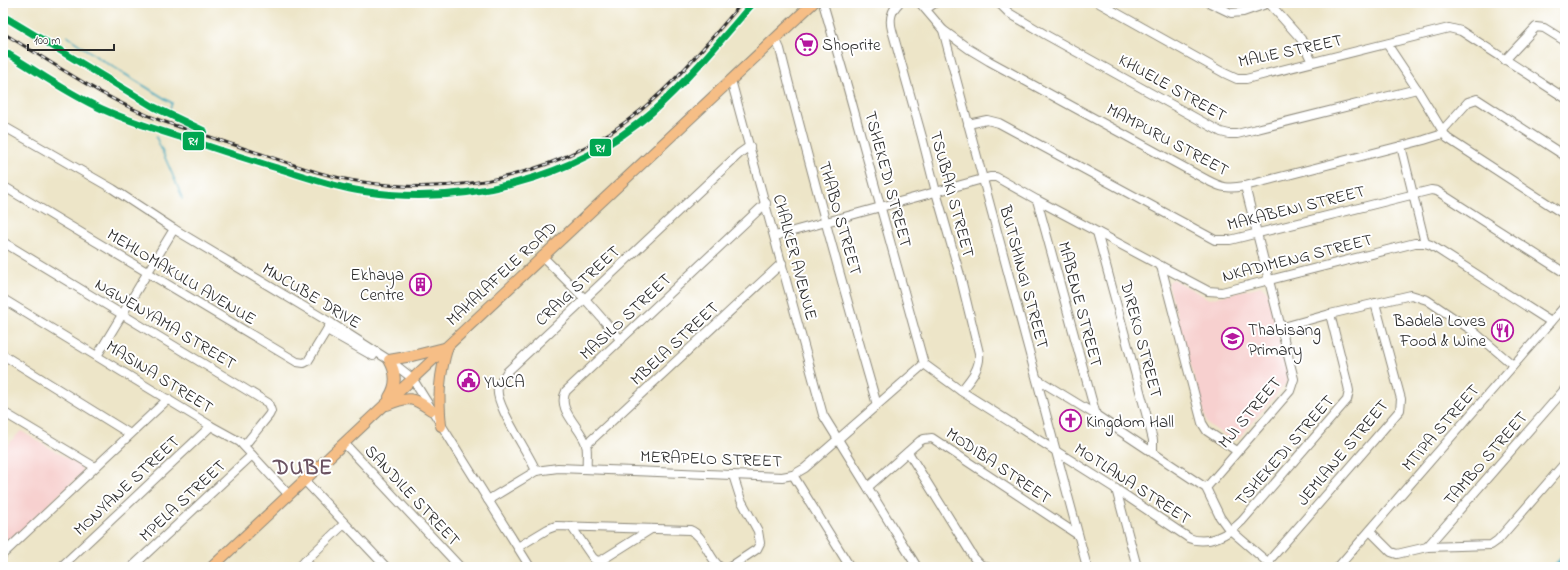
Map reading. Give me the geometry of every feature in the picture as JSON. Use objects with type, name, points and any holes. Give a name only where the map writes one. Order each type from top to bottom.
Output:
[{"type":"main road","name":"MAHALAFELE ROAD","points":[[212,567],[813,3]]},
{"type":"main road","points":[[382,407],[392,393],[395,384],[391,364],[448,346]]},
{"type":"main road","points":[[441,426],[439,386],[442,366],[448,346]]},
{"type":"main road","points":[[382,407],[398,400],[408,399],[418,400],[431,410]]},
{"type":"street","name":"TSHEKEDI STREET","points":[[823,3],[924,364]]},
{"type":"street","name":"TSUBAKI STREET","points":[[899,3],[892,12],[890,24],[960,275],[979,353],[977,368],[961,391]]},
{"type":"street","name":"BUTSHINGI STREET","points":[[920,3],[943,30],[1058,452],[1087,567]]},
{"type":"street","points":[[926,9],[935,3]]},
{"type":"street","name":"KHUELE STREET","points":[[999,3],[1009,13],[1046,35],[1221,132],[1229,134],[1237,134],[1417,89]]},
{"type":"street","name":"MALIE STREET","points":[[1099,3],[1112,6],[1231,77],[1246,79],[1453,28],[1565,98]]},
{"type":"street","points":[[1210,3],[1231,13],[1243,12],[1269,3],[1301,39],[1312,62]]},
{"type":"street","points":[[1505,60],[1536,27],[1544,28],[1565,41]]},
{"type":"street","name":"MAMPURU STREET","points":[[943,30],[969,49],[989,61],[1222,188],[1245,186],[1401,146],[1443,132]]},
{"type":"street","name":"THABO STREET","points":[[775,38],[780,49],[825,222],[844,284],[877,406]]},
{"type":"street","points":[[1387,44],[1443,132],[1451,142],[1565,215]]},
{"type":"street","name":"CHALKER AVENUE","points":[[731,80],[823,415],[917,567]]},
{"type":"street","points":[[1443,132],[1468,102],[1476,100],[1565,156]]},
{"type":"street","name":"MAKABENI STREET","points":[[968,124],[987,120],[999,123],[1209,238],[1222,241],[1413,194],[1435,190],[1565,273]]},
{"type":"street","name":"MNCUBE DRIVE","points":[[3,126],[113,189],[174,229],[412,378],[530,567]]},
{"type":"street","name":"CRAIG STREET","points":[[536,471],[503,409],[499,398],[498,388],[507,372],[740,153],[750,146]]},
{"type":"street","points":[[1401,146],[1425,242],[1551,322]]},
{"type":"street","name":"NKADIMENG STREET","points":[[775,236],[983,179],[996,177],[1204,290],[1213,292],[1268,280],[1415,243],[1425,242]]},
{"type":"street","name":"MEHLOMAKULU AVENUE","points":[[3,186],[297,362],[304,363],[308,361],[329,326]]},
{"type":"street","name":"MJI STREET","points":[[1206,488],[1290,391],[1294,384],[1293,374],[1280,328],[1245,186]]},
{"type":"street","name":"MABENE STREET","points":[[1037,200],[1096,415]]},
{"type":"street","name":"MASILO STREET","points":[[587,469],[586,444],[563,405],[563,396],[566,391],[766,203]]},
{"type":"street","points":[[97,356],[174,229]]},
{"type":"street","name":"DIREKO STREET","points":[[1097,232],[1150,428],[1153,440],[1153,453]]},
{"type":"street","name":"NGWENYAMA STREET","points":[[3,242],[268,403],[271,411],[270,415],[244,446]]},
{"type":"street","points":[[542,256],[621,340]]},
{"type":"street","name":"MBELA STREET","points":[[586,444],[782,263]]},
{"type":"street","points":[[1161,266],[1202,423],[1207,431],[1237,451]]},
{"type":"street","points":[[1280,328],[1330,314],[1411,295],[1427,300],[1479,336],[1513,365]]},
{"type":"street","name":"MASINA STREET","points":[[3,299],[211,426],[235,438],[289,495]]},
{"type":"street","name":"JEMLANE STREET","points":[[1270,565],[1400,410],[1401,399],[1375,303]]},
{"type":"street","name":"MTIPA STREET","points":[[1338,567],[1565,306]]},
{"type":"street","name":"TSHEKEDI STREET","points":[[1231,531],[1242,522],[1347,400],[1349,391],[1330,314]]},
{"type":"street","points":[[3,355],[130,434]]},
{"type":"street","name":"MOTLANA STREET","points":[[924,364],[961,391],[1194,540],[1203,540],[1231,531]]},
{"type":"street","name":"MERAPELO STREET","points":[[488,500],[536,471],[558,468],[782,477],[793,475],[805,468],[924,364]]},
{"type":"street","points":[[1037,379],[1096,415],[1206,488],[1223,522],[1231,531],[1270,565]]},
{"type":"street","name":"TAMBO STREET","points":[[1428,547],[1565,389]]},
{"type":"street","points":[[3,554],[168,399]]},
{"type":"street","points":[[3,412],[95,467]]},
{"type":"street","name":"MONYANE STREET","points":[[61,567],[211,426]]},
{"type":"street","name":"MODIBA STREET","points":[[868,487],[924,439],[932,438],[1078,535]]},
{"type":"street","name":"SANDILE STREET","points":[[344,443],[460,567]]},
{"type":"street","points":[[908,452],[974,558],[987,567]]},
{"type":"street","name":"MPELA STREET","points":[[132,567],[252,455]]},
{"type":"street","points":[[1370,531],[1394,554],[1428,547],[1486,546],[1494,543],[1565,463]]},
{"type":"street","points":[[730,567],[757,549],[760,543],[758,531],[741,500],[733,475]]},
{"type":"street","points":[[793,475],[850,567]]},
{"type":"street","points":[[304,480],[386,567]]},
{"type":"street","points":[[1116,489],[1138,566]]},
{"type":"street","points":[[299,567],[308,564],[344,524]]},
{"type":"street","points":[[518,547],[548,529],[556,526],[690,530],[697,534],[714,562],[720,567]]},
{"type":"street","points":[[571,526],[593,558],[597,561],[602,560],[651,529]]},
{"type":"shaded area","name":"Thabisang Primary","points":[[1173,279],[1209,299],[1261,286],[1267,291],[1289,380],[1238,439],[1233,440],[1207,424],[1168,283]]},
{"type":"shaded area","points":[[21,431],[82,467],[82,473],[3,547],[3,449]]},
{"type":"waterway","points":[[67,36],[97,57],[172,103],[170,109]]},
{"type":"waterway","points":[[156,137],[182,199]]},
{"type":"waterway","points":[[1558,567],[1565,560]]},
{"type":"waterway","points":[[1464,567],[1473,567]]},
{"type":"railway","points":[[3,33],[100,92],[120,103],[162,121],[334,177],[400,186],[437,186],[473,183],[510,176],[545,165],[579,150],[611,132],[655,98],[694,59],[742,3]]},
{"type":"railway","points":[[3,51],[89,103],[157,130],[337,186],[361,191],[400,195],[439,195],[477,191],[516,183],[553,171],[588,155],[621,136],[652,112],[679,86],[753,3]]},
{"type":"railway","points":[[3,16],[154,107],[196,128]]},
{"type":"transit line","name":"R1","points":[[3,51],[89,103],[157,130],[337,186],[361,191],[400,195],[439,195],[477,191],[516,183],[553,171],[588,155],[621,136],[652,112],[679,86],[753,3]]},
{"type":"transit line","name":"R1","points":[[3,16],[154,107],[204,131]]},
{"type":"place","name":"Shoprite","points":[[807,44]]},
{"type":"place","name":"Ekhaya Centre","points":[[420,284]]},
{"type":"place","name":"Badela Loves Food & Wine","points":[[1502,330]]},
{"type":"place","name":"Thabisang Primary","points":[[1232,339]]},
{"type":"place","name":"YWCA","points":[[468,381]]},
{"type":"place","name":"Kingdom Hall","points":[[1070,421]]},
{"type":"district","name":"DUBE","points":[[303,467]]}]
